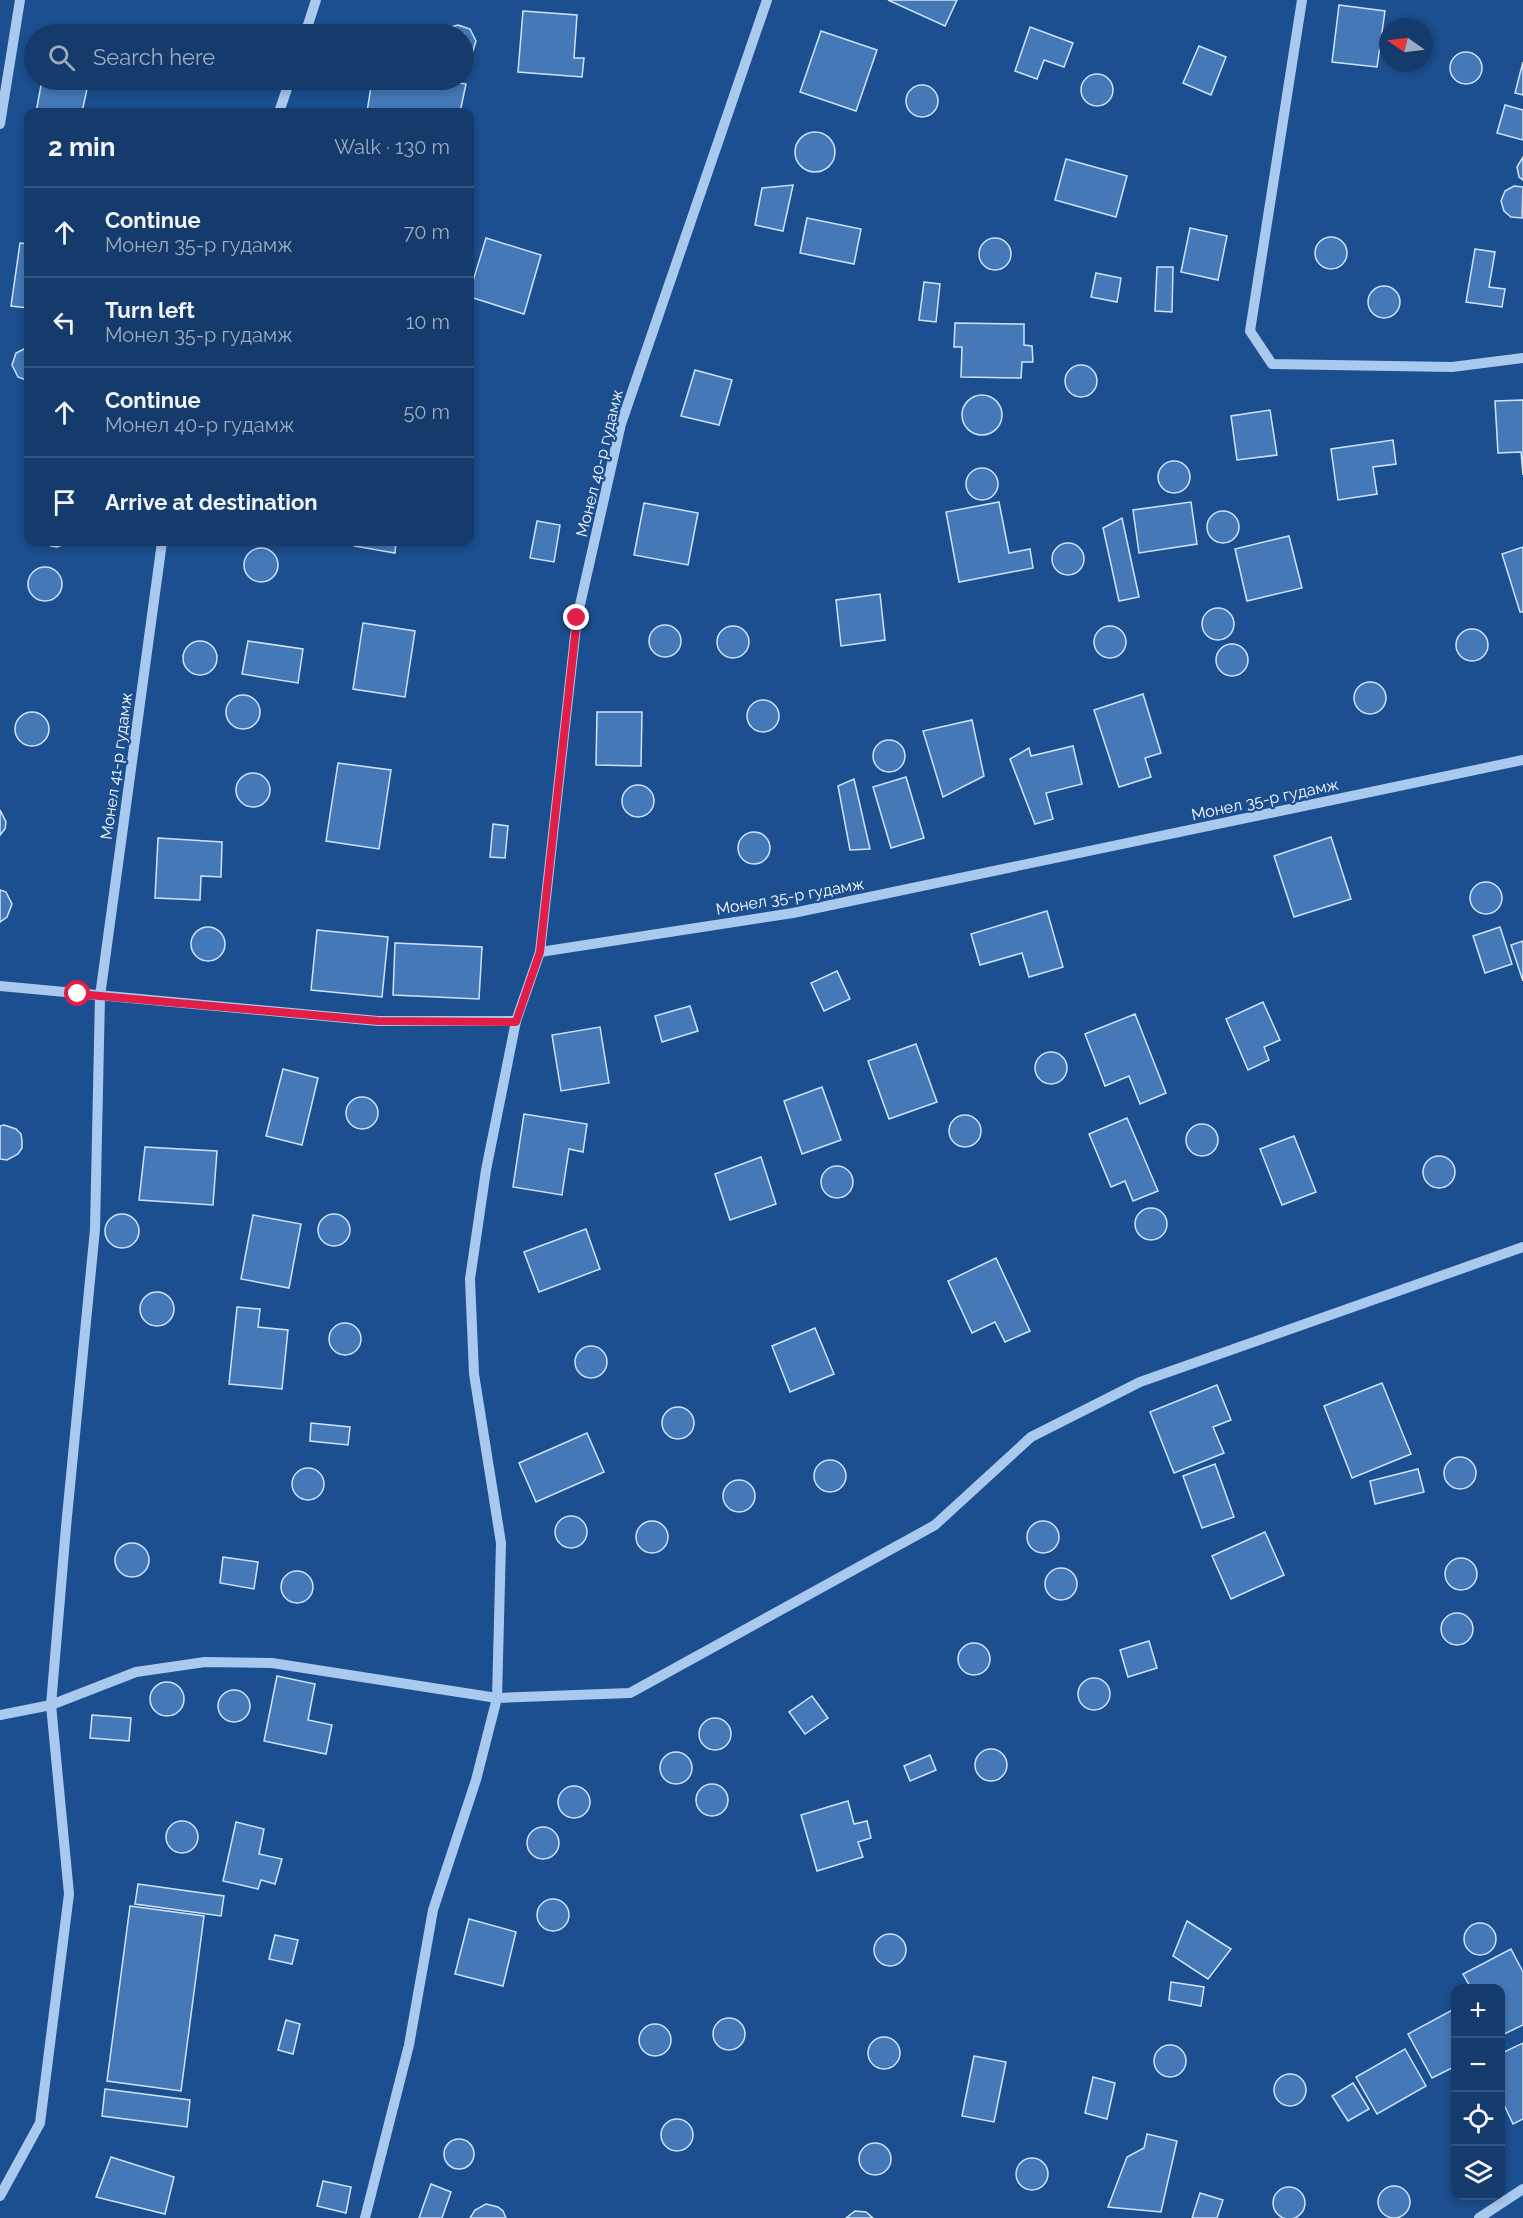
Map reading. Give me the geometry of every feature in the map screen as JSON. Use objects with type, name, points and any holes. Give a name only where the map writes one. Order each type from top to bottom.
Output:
[{"type":"street","points":[[0,124],[20,0]]},
{"type":"street","points":[[308,24],[316,0]]},
{"type":"street","name":"Монел 40-р гудамж","points":[[540,952],[577,618],[621,424],[767,0]]},
{"type":"street","points":[[1302,0],[1250,331],[1272,364],[1452,367],[1523,358]]},
{"type":"street","points":[[280,108],[287,90]]},
{"type":"street","name":"Монел 41-р гудамж","points":[[0,2196],[40,2123],[69,1894],[51,1705],[95,1229],[100,996],[161,546]]},
{"type":"street","name":"Монел 35-р гудамж","points":[[540,952],[793,913],[1523,760]]},
{"type":"street","points":[[365,2218],[410,2045],[433,1910],[476,1780],[497,1698],[501,1543],[474,1374],[470,1280],[486,1170],[516,1022],[540,952]]},
{"type":"street","points":[[0,986],[378,1021],[516,1022]]},
{"type":"street","points":[[0,1715],[51,1705],[136,1672],[205,1662],[272,1663],[497,1698],[630,1693],[935,1525],[1031,1437],[1140,1382],[1523,1247]]},
{"type":"street","points":[[1479,2218],[1523,2189]]},
{"type":"building","points":[[888,0],[957,0],[945,26]]},
{"type":"building","points":[[1339,5],[1385,11],[1384,18],[1379,18],[1377,67],[1332,62]]},
{"type":"building","points":[[523,11],[577,15],[574,58],[584,58],[582,77],[518,72]]},
{"type":"building","points":[[1030,27],[1073,43],[1064,67],[1044,60],[1037,79],[1015,71]]},
{"type":"building","points":[[821,31],[877,50],[856,111],[800,92]]},
{"type":"building","points":[[1199,46],[1226,57],[1211,95],[1183,83]]},
{"type":"building","points":[[1466,52],[1477,57],[1482,68],[1477,79],[1466,84],[1455,79],[1450,68],[1455,57]]},
{"type":"building","points":[[1523,62],[1523,95],[1515,93]]},
{"type":"building","points":[[1097,74],[1108,79],[1113,90],[1108,101],[1097,106],[1086,101],[1081,90],[1086,79]]},
{"type":"building","points":[[922,85],[933,90],[938,101],[933,112],[922,117],[911,112],[906,101],[911,90]]},
{"type":"building","points":[[40,90],[87,90],[83,108],[37,108]]},
{"type":"building","points":[[370,90],[465,90],[461,108],[368,108]]},
{"type":"building","points":[[1505,105],[1523,110],[1523,140],[1497,133]]},
{"type":"building","points":[[815,132],[829,138],[835,152],[829,166],[815,172],[801,166],[795,152],[801,138]]},
{"type":"building","points":[[1523,157],[1523,180],[1519,177],[1517,167]]},
{"type":"building","points":[[1066,159],[1127,176],[1116,217],[1055,200]]},
{"type":"building","points":[[793,185],[783,231],[755,225],[762,188]]},
{"type":"building","points":[[1514,186],[1523,187],[1522,218],[1511,217],[1504,211],[1501,201],[1505,191]]},
{"type":"building","points":[[807,218],[861,229],[854,264],[800,253]]},
{"type":"building","points":[[1190,228],[1227,236],[1218,280],[1181,272]]},
{"type":"building","points":[[1331,237],[1342,242],[1347,253],[1342,264],[1331,269],[1320,264],[1315,253],[1320,242]]},
{"type":"building","points":[[486,238],[541,255],[524,314],[474,298],[474,278]]},
{"type":"building","points":[[995,238],[1006,243],[1011,254],[1006,265],[995,270],[984,265],[979,254],[984,243]]},
{"type":"building","points":[[20,243],[24,244],[24,308],[11,306]]},
{"type":"building","points":[[1475,249],[1495,252],[1489,287],[1505,289],[1502,307],[1466,302]]},
{"type":"building","points":[[1157,267],[1173,267],[1172,312],[1155,311]]},
{"type":"building","points":[[1096,273],[1121,278],[1117,302],[1091,297]]},
{"type":"building","points":[[924,282],[940,284],[936,322],[919,320]]},
{"type":"building","points":[[1384,286],[1395,291],[1400,302],[1395,313],[1384,318],[1373,313],[1368,302],[1373,291]]},
{"type":"building","points":[[955,323],[1024,324],[1024,345],[1032,346],[1033,362],[1022,362],[1021,378],[961,377],[962,347],[954,347]]},
{"type":"building","points":[[24,349],[24,379],[18,377],[12,365],[16,353]]},
{"type":"building","points":[[1081,365],[1092,370],[1097,381],[1092,392],[1081,397],[1070,392],[1065,381],[1070,370]]},
{"type":"building","points":[[695,370],[732,380],[719,425],[681,416]]},
{"type":"building","points":[[982,395],[996,401],[1002,415],[996,429],[982,435],[968,429],[962,415],[968,401]]},
{"type":"building","points":[[1523,400],[1523,475],[1521,452],[1498,453],[1495,401]]},
{"type":"building","points":[[1270,410],[1277,455],[1237,460],[1231,416]]},
{"type":"building","points":[[1393,440],[1396,464],[1373,467],[1377,494],[1338,500],[1331,449]]},
{"type":"building","points":[[1174,461],[1185,466],[1190,477],[1185,488],[1174,493],[1163,488],[1158,477],[1163,466]]},
{"type":"building","points":[[982,468],[993,473],[998,484],[993,495],[982,500],[971,495],[966,484],[971,473]]},
{"type":"building","points":[[999,502],[1009,553],[1030,549],[1033,568],[959,582],[946,512]]},
{"type":"building","points":[[1191,502],[1197,544],[1139,553],[1133,510]]},
{"type":"building","points":[[644,503],[698,513],[688,565],[634,555]]},
{"type":"building","points":[[1223,511],[1234,516],[1239,527],[1234,538],[1223,543],[1212,538],[1207,527],[1212,516]]},
{"type":"building","points":[[1122,518],[1139,597],[1119,601],[1103,528]]},
{"type":"building","points":[[537,521],[560,525],[554,562],[530,558]]},
{"type":"building","points":[[1289,536],[1302,588],[1247,601],[1235,549]]},
{"type":"building","points":[[1068,543],[1079,548],[1084,559],[1079,570],[1068,575],[1057,570],[1052,559],[1057,548]]},
{"type":"building","points":[[354,546],[396,546],[395,553]]},
{"type":"building","points":[[1523,547],[1523,612],[1520,612],[1502,554]]},
{"type":"building","points":[[261,548],[273,553],[278,565],[273,577],[261,582],[249,577],[244,565],[249,553]]},
{"type":"building","points":[[45,567],[57,572],[62,584],[57,596],[45,601],[33,596],[28,584],[33,572]]},
{"type":"building","points":[[880,594],[885,640],[841,646],[836,600]]},
{"type":"building","points":[[1218,608],[1229,613],[1234,624],[1229,635],[1218,640],[1207,635],[1202,624],[1207,613]]},
{"type":"building","points":[[363,623],[415,631],[405,697],[353,689]]},
{"type":"building","points":[[665,625],[676,630],[681,641],[676,652],[665,657],[654,652],[649,641],[654,630]]},
{"type":"building","points":[[733,626],[744,631],[749,642],[744,653],[733,658],[722,653],[717,642],[722,631]]},
{"type":"building","points":[[1110,626],[1121,631],[1126,642],[1121,653],[1110,658],[1099,653],[1094,642],[1099,631]]},
{"type":"building","points":[[1472,629],[1483,634],[1488,645],[1483,656],[1472,661],[1461,656],[1456,645],[1461,634]]},
{"type":"building","points":[[200,641],[212,646],[217,658],[212,670],[200,675],[188,670],[183,658],[188,646]]},
{"type":"building","points":[[248,641],[303,649],[298,683],[242,674]]},
{"type":"building","points":[[1232,644],[1243,649],[1248,660],[1243,671],[1232,676],[1221,671],[1216,660],[1221,649]]},
{"type":"building","points":[[1370,682],[1381,687],[1386,698],[1381,709],[1370,714],[1359,709],[1354,698],[1359,687]]},
{"type":"building","points":[[1143,694],[1161,753],[1145,758],[1151,777],[1119,787],[1094,710]]},
{"type":"building","points":[[243,695],[255,700],[260,712],[255,724],[243,729],[231,724],[226,712],[231,700]]},
{"type":"building","points":[[763,700],[774,705],[779,716],[774,727],[763,732],[752,727],[747,716],[752,705]]},
{"type":"building","points":[[32,712],[44,717],[49,729],[44,741],[32,746],[20,741],[15,729],[20,717]]},
{"type":"building","points":[[597,712],[642,712],[641,766],[596,765]]},
{"type":"building","points":[[972,720],[984,776],[943,797],[923,731]]},
{"type":"building","points":[[889,740],[900,745],[905,756],[900,767],[889,772],[878,767],[873,756],[878,745]]},
{"type":"building","points":[[1073,746],[1082,784],[1046,793],[1053,819],[1035,824],[1010,759],[1029,748],[1031,756]]},
{"type":"building","points":[[338,763],[391,770],[379,849],[326,841]]},
{"type":"building","points":[[253,773],[265,778],[270,790],[265,802],[253,807],[241,802],[236,790],[241,778]]},
{"type":"building","points":[[906,777],[924,838],[891,848],[873,787]]},
{"type":"building","points":[[854,779],[870,849],[850,850],[838,786]]},
{"type":"building","points":[[638,785],[649,790],[654,801],[649,812],[638,817],[627,812],[622,801],[627,790]]},
{"type":"building","points":[[0,810],[6,822],[5,829],[0,835]]},
{"type":"building","points":[[493,824],[508,826],[505,858],[490,857]]},
{"type":"building","points":[[754,832],[765,837],[770,848],[765,859],[754,864],[743,859],[738,848],[743,837]]},
{"type":"building","points":[[1331,837],[1351,899],[1294,917],[1274,856]]},
{"type":"building","points":[[158,838],[222,842],[221,877],[201,876],[200,900],[155,898]]},
{"type":"building","points":[[1486,882],[1497,887],[1502,898],[1497,909],[1486,914],[1475,909],[1470,898],[1475,887]]},
{"type":"building","points":[[0,890],[6,892],[12,904],[7,917],[0,922]]},
{"type":"building","points":[[1047,911],[1063,967],[1029,977],[1022,953],[980,965],[971,934]]},
{"type":"building","points":[[208,927],[220,932],[225,944],[220,956],[208,961],[196,956],[191,944],[196,932]]},
{"type":"building","points":[[1500,927],[1512,964],[1485,973],[1473,936]]},
{"type":"building","points":[[317,930],[388,937],[382,997],[311,990]]},
{"type":"building","points":[[1523,941],[1523,981],[1511,945]]},
{"type":"building","points":[[395,943],[482,947],[479,999],[393,995]]},
{"type":"building","points":[[837,971],[850,999],[824,1011],[811,983]]},
{"type":"building","points":[[1263,1002],[1280,1040],[1264,1047],[1269,1060],[1248,1070],[1226,1019]]},
{"type":"building","points":[[690,1006],[698,1031],[662,1042],[655,1016]]},
{"type":"building","points":[[1135,1014],[1166,1093],[1140,1104],[1129,1076],[1105,1086],[1085,1034]]},
{"type":"building","points":[[600,1027],[609,1083],[561,1091],[552,1035]]},
{"type":"building","points":[[916,1044],[937,1102],[889,1119],[868,1061]]},
{"type":"building","points":[[1051,1052],[1062,1057],[1067,1068],[1062,1079],[1051,1084],[1040,1079],[1035,1068],[1040,1057]]},
{"type":"building","points":[[283,1069],[318,1078],[302,1145],[266,1136]]},
{"type":"building","points":[[822,1087],[841,1140],[802,1154],[784,1101]]},
{"type":"building","points":[[362,1097],[373,1102],[378,1113],[373,1124],[362,1129],[351,1124],[346,1113],[351,1102]]},
{"type":"building","points":[[524,1114],[587,1124],[583,1152],[569,1149],[562,1195],[513,1187]]},
{"type":"building","points":[[965,1115],[976,1120],[981,1131],[976,1142],[965,1147],[954,1142],[949,1131],[954,1120]]},
{"type":"building","points":[[1127,1118],[1158,1191],[1133,1201],[1125,1181],[1111,1187],[1089,1134]]},
{"type":"building","points":[[1202,1124],[1213,1129],[1218,1140],[1213,1151],[1202,1156],[1191,1151],[1186,1140],[1191,1129]]},
{"type":"building","points":[[0,1126],[16,1129],[21,1134],[22,1141],[22,1148],[18,1154],[7,1160],[0,1159]]},
{"type":"building","points":[[1294,1136],[1316,1192],[1282,1205],[1260,1149]]},
{"type":"building","points":[[145,1147],[217,1151],[213,1205],[139,1200]]},
{"type":"building","points":[[1439,1156],[1450,1161],[1455,1172],[1450,1183],[1439,1188],[1428,1183],[1423,1172],[1428,1161]]},
{"type":"building","points":[[761,1157],[776,1204],[730,1220],[715,1174]]},
{"type":"building","points":[[837,1166],[848,1171],[853,1182],[848,1193],[837,1198],[826,1193],[821,1182],[826,1171]]},
{"type":"building","points":[[1151,1208],[1162,1213],[1167,1224],[1162,1235],[1151,1240],[1140,1235],[1135,1224],[1140,1213]]},
{"type":"building","points":[[122,1214],[134,1219],[139,1231],[134,1243],[122,1248],[110,1243],[105,1231],[110,1219]]},
{"type":"building","points":[[334,1214],[345,1219],[350,1230],[345,1241],[334,1246],[323,1241],[318,1230],[323,1219]]},
{"type":"building","points":[[253,1215],[301,1224],[289,1288],[241,1279]]},
{"type":"building","points":[[586,1229],[600,1269],[539,1292],[524,1252]]},
{"type":"building","points":[[996,1258],[1030,1331],[1005,1342],[995,1322],[972,1333],[948,1281]]},
{"type":"building","points":[[157,1292],[169,1297],[174,1309],[169,1321],[157,1326],[145,1321],[140,1309],[145,1297]]},
{"type":"building","points":[[237,1307],[260,1309],[258,1327],[288,1330],[282,1389],[229,1384]]},
{"type":"building","points":[[345,1323],[356,1328],[361,1339],[356,1350],[345,1355],[334,1350],[329,1339],[334,1328]]},
{"type":"building","points":[[815,1328],[834,1374],[790,1392],[772,1346]]},
{"type":"building","points":[[591,1346],[602,1351],[607,1362],[602,1373],[591,1378],[580,1373],[575,1362],[580,1351]]},
{"type":"building","points":[[1382,1383],[1411,1454],[1352,1478],[1324,1406]]},
{"type":"building","points":[[1217,1385],[1231,1420],[1213,1427],[1224,1453],[1174,1473],[1150,1412]]},
{"type":"building","points":[[678,1407],[689,1412],[694,1423],[689,1434],[678,1439],[667,1434],[662,1423],[667,1412]]},
{"type":"building","points":[[311,1423],[350,1427],[348,1445],[310,1441]]},
{"type":"building","points":[[587,1433],[604,1472],[536,1502],[519,1463]]},
{"type":"building","points":[[1460,1457],[1471,1462],[1476,1473],[1471,1484],[1460,1489],[1449,1484],[1444,1473],[1449,1462]]},
{"type":"building","points":[[830,1460],[841,1465],[846,1476],[841,1487],[830,1492],[819,1487],[814,1476],[819,1465]]},
{"type":"building","points":[[1215,1464],[1234,1517],[1202,1528],[1183,1476]]},
{"type":"building","points":[[308,1468],[319,1473],[324,1484],[319,1495],[308,1500],[297,1495],[292,1484],[297,1473]]},
{"type":"building","points":[[1418,1469],[1424,1492],[1375,1504],[1370,1481]]},
{"type":"building","points":[[739,1480],[750,1485],[755,1496],[750,1507],[739,1512],[728,1507],[723,1496],[728,1485]]},
{"type":"building","points":[[571,1516],[582,1521],[587,1532],[582,1543],[571,1548],[560,1543],[555,1532],[560,1521]]},
{"type":"building","points":[[652,1521],[663,1526],[668,1537],[663,1548],[652,1553],[641,1548],[636,1537],[641,1526]]},
{"type":"building","points":[[1043,1521],[1054,1526],[1059,1537],[1054,1548],[1043,1553],[1032,1548],[1027,1537],[1032,1526]]},
{"type":"building","points":[[1265,1532],[1284,1575],[1231,1599],[1212,1556]]},
{"type":"building","points":[[132,1543],[144,1548],[149,1560],[144,1572],[132,1577],[120,1572],[115,1560],[120,1548]]},
{"type":"building","points":[[223,1557],[258,1562],[254,1589],[220,1583]]},
{"type":"building","points":[[1461,1558],[1472,1563],[1477,1574],[1472,1585],[1461,1590],[1450,1585],[1445,1574],[1450,1563]]},
{"type":"building","points":[[1061,1568],[1072,1573],[1077,1584],[1072,1595],[1061,1600],[1050,1595],[1045,1584],[1050,1573]]},
{"type":"building","points":[[297,1571],[308,1576],[313,1587],[308,1598],[297,1603],[286,1598],[281,1587],[286,1576]]},
{"type":"building","points":[[1457,1613],[1468,1618],[1473,1629],[1468,1640],[1457,1645],[1446,1640],[1441,1629],[1446,1618]]},
{"type":"building","points":[[1149,1641],[1157,1668],[1128,1677],[1120,1650]]},
{"type":"building","points":[[974,1643],[985,1648],[990,1659],[985,1670],[974,1675],[963,1670],[958,1659],[963,1648]]},
{"type":"building","points":[[277,1676],[315,1684],[308,1720],[332,1725],[326,1754],[264,1741]]},
{"type":"building","points":[[1094,1678],[1105,1683],[1110,1694],[1105,1705],[1094,1710],[1083,1705],[1078,1694],[1083,1683]]},
{"type":"building","points":[[167,1682],[179,1687],[184,1699],[179,1711],[167,1716],[155,1711],[150,1699],[155,1687]]},
{"type":"building","points":[[234,1690],[245,1695],[250,1706],[245,1717],[234,1722],[223,1717],[218,1706],[223,1695]]},
{"type":"building","points":[[812,1696],[828,1718],[805,1734],[789,1712]]},
{"type":"building","points":[[92,1715],[131,1718],[129,1741],[90,1738]]},
{"type":"building","points":[[715,1718],[726,1723],[731,1734],[726,1745],[715,1750],[704,1745],[699,1734],[704,1723]]},
{"type":"building","points":[[991,1749],[1002,1754],[1007,1765],[1002,1776],[991,1781],[980,1776],[975,1765],[980,1754]]},
{"type":"building","points":[[676,1752],[687,1757],[692,1768],[687,1779],[676,1784],[665,1779],[660,1768],[665,1757]]},
{"type":"building","points":[[930,1755],[936,1770],[910,1781],[904,1766]]},
{"type":"building","points":[[712,1784],[723,1789],[728,1800],[723,1811],[712,1816],[701,1811],[696,1800],[701,1789]]},
{"type":"building","points":[[574,1786],[585,1791],[590,1802],[585,1813],[574,1818],[563,1813],[558,1802],[563,1791]]},
{"type":"building","points":[[848,1801],[854,1824],[867,1821],[871,1838],[858,1842],[863,1857],[817,1871],[801,1815]]},
{"type":"building","points":[[182,1821],[193,1826],[198,1837],[193,1848],[182,1853],[171,1848],[166,1837],[171,1826]]},
{"type":"building","points":[[236,1822],[264,1829],[259,1854],[282,1859],[275,1884],[261,1880],[258,1889],[223,1881]]},
{"type":"building","points":[[543,1827],[554,1832],[559,1843],[554,1854],[543,1859],[532,1854],[527,1843],[532,1832]]},
{"type":"building","points":[[138,1884],[224,1896],[221,1916],[135,1904]]},
{"type":"building","points":[[553,1899],[564,1904],[569,1915],[564,1926],[553,1931],[542,1926],[537,1915],[542,1904]]},
{"type":"building","points":[[130,1906],[204,1916],[181,2091],[107,2081]]},
{"type":"building","points":[[469,1919],[516,1932],[503,1986],[455,1974]]},
{"type":"building","points":[[1187,1921],[1231,1949],[1208,1979],[1173,1956]]},
{"type":"building","points":[[1480,1923],[1491,1928],[1496,1939],[1491,1950],[1480,1955],[1469,1950],[1464,1939],[1469,1928]]},
{"type":"building","points":[[890,1934],[901,1939],[906,1950],[901,1961],[890,1966],[879,1961],[874,1950],[879,1939]]},
{"type":"building","points":[[275,1935],[298,1940],[292,1964],[269,1959]]},
{"type":"building","points":[[1511,1949],[1523,1972],[1523,2025],[1505,2034],[1505,1984],[1469,1984],[1463,1974]]},
{"type":"building","points":[[1171,1982],[1204,1987],[1201,2006],[1169,2000]]},
{"type":"building","points":[[1451,2011],[1451,2068],[1432,2078],[1408,2034]]},
{"type":"building","points":[[729,2018],[740,2023],[745,2034],[740,2045],[729,2050],[718,2045],[713,2034],[718,2023]]},
{"type":"building","points":[[286,2020],[300,2024],[293,2054],[278,2050]]},
{"type":"building","points":[[655,2024],[666,2029],[671,2040],[666,2051],[655,2056],[644,2051],[639,2040],[644,2029]]},
{"type":"building","points":[[884,2037],[895,2042],[900,2053],[895,2064],[884,2069],[873,2064],[868,2053],[873,2042]]},
{"type":"building","points":[[1523,2043],[1523,2119],[1513,2124],[1505,2107],[1505,2052]]},
{"type":"building","points":[[1170,2045],[1181,2050],[1186,2061],[1181,2072],[1170,2077],[1159,2072],[1154,2061],[1159,2050]]},
{"type":"building","points":[[1405,2049],[1426,2086],[1377,2114],[1356,2077]]},
{"type":"building","points":[[974,2056],[1006,2062],[994,2122],[962,2116]]},
{"type":"building","points":[[1290,2074],[1301,2079],[1306,2090],[1301,2101],[1290,2106],[1279,2101],[1274,2090],[1279,2079]]},
{"type":"building","points":[[1093,2077],[1115,2083],[1107,2119],[1085,2113]]},
{"type":"building","points":[[1353,2083],[1369,2109],[1348,2121],[1332,2096]]},
{"type":"building","points":[[105,2089],[190,2100],[187,2127],[102,2116]]},
{"type":"building","points":[[677,2119],[688,2124],[693,2135],[688,2146],[677,2151],[666,2146],[661,2135],[666,2124]]},
{"type":"building","points":[[1147,2134],[1177,2141],[1161,2212],[1108,2207],[1127,2157],[1144,2148]]},
{"type":"building","points":[[459,2139],[470,2143],[474,2154],[470,2165],[459,2169],[448,2165],[444,2154],[448,2143]]},
{"type":"building","points":[[875,2143],[886,2148],[891,2159],[886,2170],[875,2175],[864,2170],[859,2159],[864,2148]]},
{"type":"building","points":[[111,2157],[174,2177],[165,2214],[96,2197]]},
{"type":"building","points":[[1032,2158],[1043,2163],[1048,2174],[1043,2185],[1032,2190],[1021,2185],[1016,2174],[1021,2163]]},
{"type":"building","points":[[323,2181],[351,2187],[346,2213],[317,2206]]},
{"type":"building","points":[[431,2184],[451,2192],[442,2218],[419,2218]]},
{"type":"building","points":[[1394,2186],[1405,2191],[1410,2202],[1405,2213],[1394,2218],[1383,2213],[1378,2202],[1383,2191]]},
{"type":"building","points":[[1289,2187],[1300,2192],[1305,2203],[1300,2214],[1289,2219],[1278,2214],[1273,2203],[1278,2192]]},
{"type":"building","points":[[1200,2193],[1223,2200],[1217,2218],[1192,2218]]},
{"type":"building","points":[[486,2204],[498,2207],[506,2218],[470,2218],[475,2210]]},
{"type":"building","points":[[855,2211],[866,2212],[873,2218],[846,2218]]},
{"type":"route","points":[[78,994],[378,1021],[405,1019],[516,1022],[540,952],[577,618]]}]
